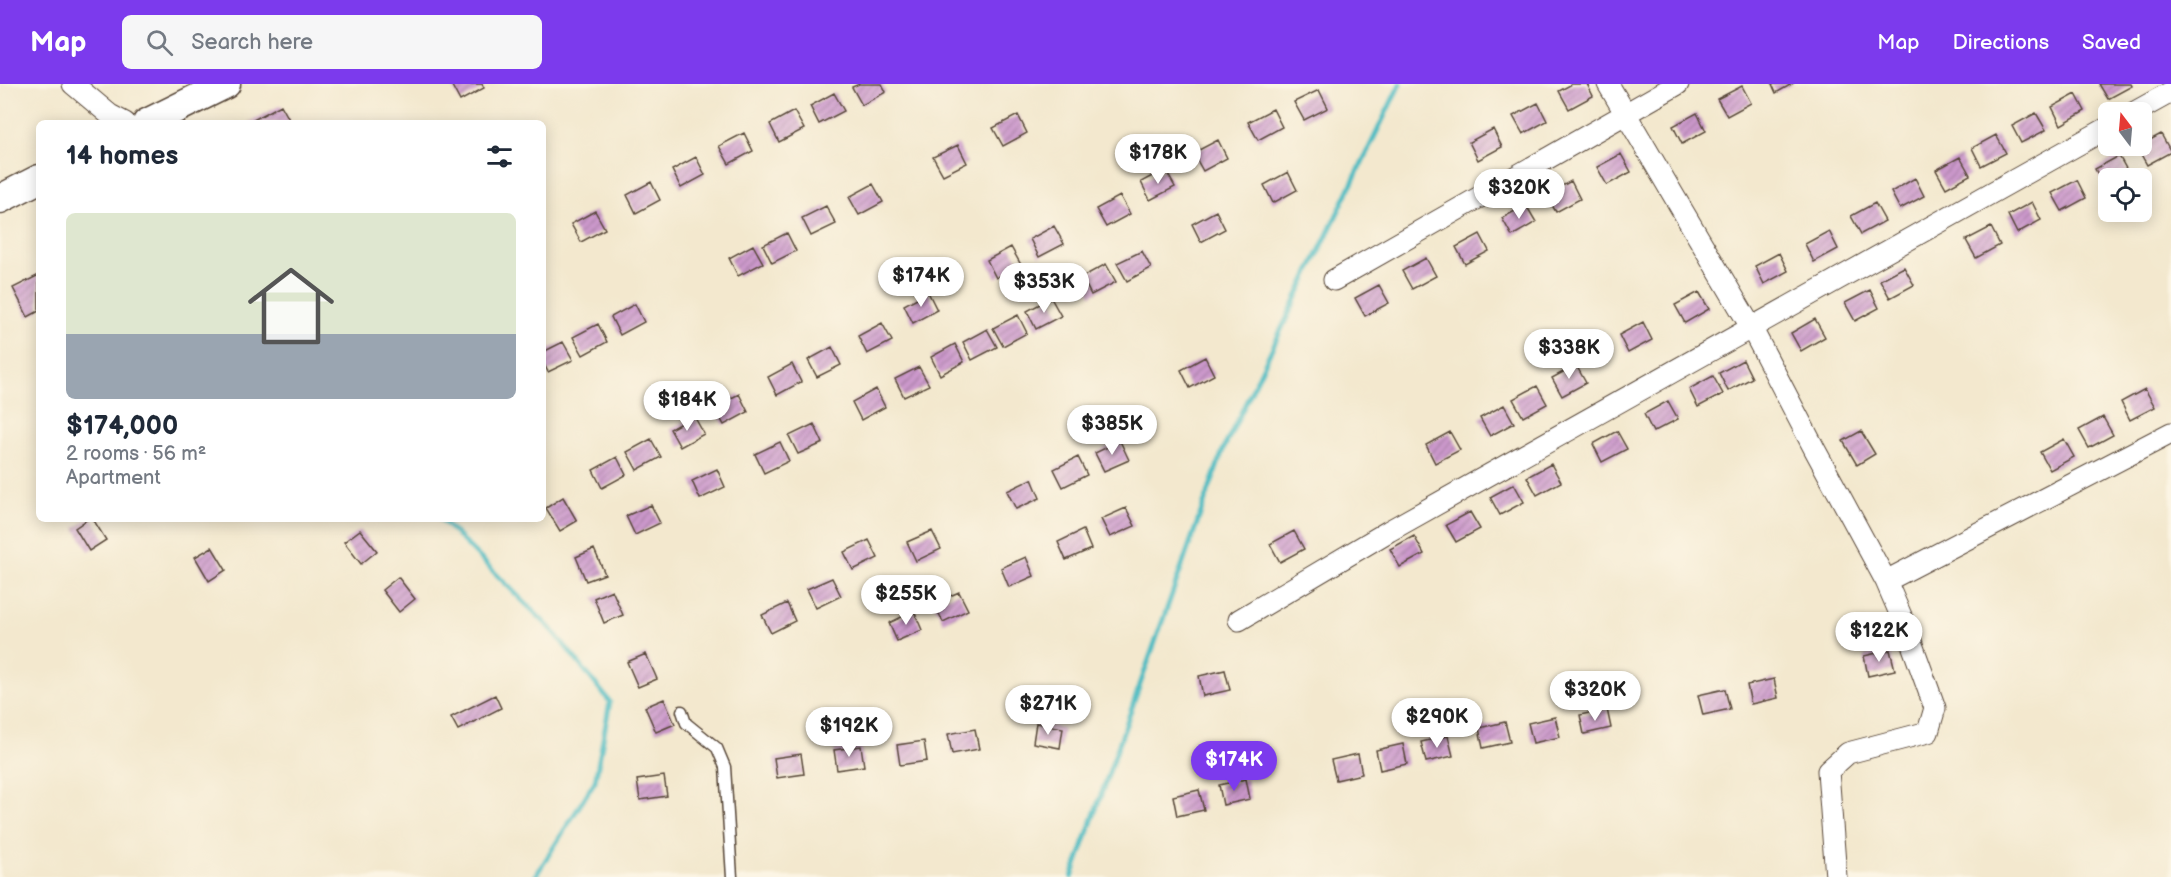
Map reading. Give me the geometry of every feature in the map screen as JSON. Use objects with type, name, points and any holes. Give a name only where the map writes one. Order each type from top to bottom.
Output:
[{"type":"main road","points":[[153,120],[226,84]]},
{"type":"main road","points":[[0,199],[36,181]]},
{"type":"street","points":[[73,84],[119,120]]},
{"type":"street","points":[[1608,84],[1751,327],[1886,581],[1905,625],[1935,708],[1928,732],[1848,753],[1828,771],[1836,877]]},
{"type":"street","points":[[1334,280],[1678,84]]},
{"type":"street","points":[[2152,103],[2171,92]]},
{"type":"street","points":[[1239,620],[1389,531],[2098,133]]},
{"type":"street","points":[[1886,581],[2171,433]]},
{"type":"lane","points":[[682,711],[686,723],[717,748],[725,767],[732,877]]},
{"type":"building","points":[[451,84],[482,84],[484,88],[460,101]]},
{"type":"building","points":[[859,84],[882,84],[886,92],[862,105],[852,87]]},
{"type":"building","points":[[1572,84],[1587,84],[1593,96],[1569,109],[1559,91]]},
{"type":"building","points":[[1772,84],[1792,84],[1776,93]]},
{"type":"building","points":[[2099,84],[2131,84],[2132,86],[2108,99]]},
{"type":"building","points":[[1742,86],[1751,103],[1727,116],[1717,99]]},
{"type":"building","points":[[1319,90],[1328,108],[1304,120],[1294,102]]},
{"type":"building","points":[[834,93],[844,111],[819,124],[810,106]]},
{"type":"building","points":[[2076,94],[2085,111],[2061,125],[2052,107]]},
{"type":"building","points":[[1538,103],[1547,121],[1523,134],[1513,116]]},
{"type":"building","points":[[281,105],[289,120],[254,120]]},
{"type":"building","points":[[1273,109],[1282,127],[1258,140],[1248,122]]},
{"type":"building","points":[[794,111],[804,129],[779,142],[770,124]]},
{"type":"building","points":[[1697,113],[1706,131],[1682,144],[1673,126]]},
{"type":"building","points":[[2036,113],[2046,130],[2021,143],[2012,126]]},
{"type":"building","points":[[1018,115],[1027,133],[1003,146],[993,128]]},
{"type":"building","points":[[1493,129],[1502,147],[1478,160],[1469,142]]},
{"type":"building","points":[[744,133],[753,151],[729,164],[719,146]]},
{"type":"building","points":[[2161,134],[2171,152],[2147,165],[2142,156],[2152,156],[2152,139]]},
{"type":"building","points":[[1996,135],[2006,153],[1981,166],[1972,148]]},
{"type":"building","points":[[1218,140],[1227,158],[1203,171],[1193,153]]},
{"type":"building","points":[[958,145],[967,163],[943,175],[933,157]]},
{"type":"building","points":[[1621,154],[1631,172],[1607,185],[1597,167]]},
{"type":"building","points":[[2119,156],[2126,168],[2098,168],[2098,174],[2095,169]]},
{"type":"building","points":[[696,157],[705,175],[681,188],[672,170]]},
{"type":"building","points":[[1960,157],[1970,175],[1946,188],[1936,170]]},
{"type":"building","points":[[1165,169],[1175,187],[1150,200],[1141,182]]},
{"type":"building","points":[[1288,172],[1297,190],[1273,203],[1264,185]]},
{"type":"building","points":[[1915,178],[1924,196],[1900,209],[1891,192]]},
{"type":"building","points":[[2077,180],[2086,198],[2062,211],[2052,193]]},
{"type":"building","points":[[1571,181],[1580,199],[1556,212],[1546,195]]},
{"type":"building","points":[[651,182],[660,200],[636,213],[627,195]]},
{"type":"building","points":[[873,184],[883,202],[859,215],[849,197]]},
{"type":"building","points":[[1120,196],[1130,214],[1106,227],[1096,209]]},
{"type":"building","points":[[2032,202],[2041,220],[2017,233],[2008,215]]},
{"type":"building","points":[[1875,203],[1885,221],[1861,234],[1851,216]]},
{"type":"building","points":[[1526,205],[1536,222],[1512,236],[1502,218]]},
{"type":"building","points":[[826,206],[836,224],[811,236],[802,218]]},
{"type":"building","points":[[595,211],[605,229],[581,242],[571,224]]},
{"type":"building","points":[[1216,211],[1225,229],[1201,242],[1192,224]]},
{"type":"building","points":[[1054,226],[1064,244],[1039,257],[1030,239]]},
{"type":"building","points":[[1991,227],[2000,245],[1976,258],[1966,240]]},
{"type":"building","points":[[1829,231],[1838,249],[1814,262],[1805,244]]},
{"type":"building","points":[[787,233],[796,251],[772,263],[763,245]]},
{"type":"building","points":[[1480,234],[1489,251],[1465,264],[1456,247]]},
{"type":"building","points":[[753,245],[763,263],[738,276],[729,258]]},
{"type":"building","points":[[1011,247],[1021,265],[996,278],[987,260]]},
{"type":"building","points":[[1142,251],[1151,268],[1127,281],[1117,263]]},
{"type":"building","points":[[1779,253],[1788,271],[1764,284],[1755,266]]},
{"type":"building","points":[[1426,258],[1436,276],[1412,289],[1402,271]]},
{"type":"building","points":[[1106,264],[1116,282],[1091,295],[1082,277]]},
{"type":"building","points":[[1904,267],[1914,285],[1890,298],[1880,280]]},
{"type":"building","points":[[36,276],[36,313],[28,317],[13,288]]},
{"type":"building","points":[[1379,285],[1389,303],[1365,316],[1355,298]]},
{"type":"building","points":[[1870,290],[1879,308],[1855,321],[1845,303]]},
{"type":"building","points":[[928,292],[937,310],[913,323],[904,305]]},
{"type":"building","points":[[1699,292],[1709,309],[1685,323],[1675,305]]},
{"type":"building","points":[[1051,298],[1061,316],[1036,329],[1027,311]]},
{"type":"building","points":[[635,304],[644,322],[620,335],[611,317]]},
{"type":"building","points":[[1018,315],[1027,333],[1003,346],[993,328]]},
{"type":"building","points":[[1815,319],[1825,337],[1801,351],[1791,333]]},
{"type":"building","points":[[1643,322],[1652,340],[1628,353],[1619,335]]},
{"type":"building","points":[[882,323],[892,341],[867,354],[858,336]]},
{"type":"building","points":[[598,324],[607,342],[583,355],[573,337]]},
{"type":"building","points":[[987,329],[997,347],[972,360],[963,342]]},
{"type":"building","points":[[563,342],[573,360],[548,372],[546,350]]},
{"type":"building","points":[[955,344],[964,362],[940,375],[931,357]]},
{"type":"building","points":[[832,347],[841,365],[817,377],[808,360]]},
{"type":"building","points":[[1205,357],[1214,375],[1190,388],[1181,370]]},
{"type":"building","points":[[1743,360],[1752,378],[1728,391],[1719,373]]},
{"type":"building","points":[[792,364],[801,382],[777,395],[768,377]]},
{"type":"building","points":[[1576,365],[1586,383],[1562,396],[1552,378]]},
{"type":"building","points":[[919,367],[929,385],[904,397],[895,379]]},
{"type":"building","points":[[1713,376],[1723,394],[1698,407],[1689,389]]},
{"type":"building","points":[[1537,386],[1547,404],[1523,417],[1513,399]]},
{"type":"building","points":[[876,389],[885,407],[861,420],[852,402]]},
{"type":"building","points":[[2145,389],[2155,407],[2130,420],[2121,402]]},
{"type":"building","points":[[739,394],[748,412],[724,425],[714,407]]},
{"type":"building","points":[[1668,401],[1678,419],[1653,432],[1644,414]]},
{"type":"building","points":[[1504,405],[1514,423],[1490,436],[1480,418]]},
{"type":"building","points":[[694,416],[704,434],[680,447],[670,429]]},
{"type":"building","points":[[2103,417],[2113,435],[2089,448],[2079,430]]},
{"type":"building","points":[[814,424],[823,443],[798,454],[789,436]]},
{"type":"building","points":[[1617,431],[1627,449],[1602,462],[1593,444]]},
{"type":"building","points":[[1861,431],[1875,454],[1857,465],[1843,441]]},
{"type":"building","points":[[1450,432],[1460,450],[1435,463],[1426,445]]},
{"type":"building","points":[[651,439],[661,457],[637,470],[627,452]]},
{"type":"building","points":[[2064,439],[2074,457],[2050,470],[2040,452]]},
{"type":"building","points":[[1120,441],[1129,460],[1104,471],[1095,453]]},
{"type":"building","points":[[780,442],[789,461],[764,473],[755,454]]},
{"type":"building","points":[[617,457],[626,475],[602,488],[593,470]]},
{"type":"building","points":[[1078,457],[1087,475],[1063,487],[1054,469]]},
{"type":"building","points":[[1551,464],[1561,482],[1537,495],[1527,477]]},
{"type":"building","points":[[717,469],[725,487],[700,499],[692,481]]},
{"type":"building","points":[[1032,479],[1040,498],[1016,509],[1007,491]]},
{"type":"building","points":[[1514,484],[1524,502],[1500,515],[1490,497]]},
{"type":"building","points":[[563,497],[577,521],[560,531],[546,508]]},
{"type":"building","points":[[651,505],[660,523],[635,535],[626,516]]},
{"type":"building","points":[[1126,508],[1135,526],[1110,537],[1101,519]]},
{"type":"building","points":[[1470,512],[1480,529],[1456,542],[1446,525]]},
{"type":"building","points":[[84,522],[95,522],[106,540],[89,551],[75,528]]},
{"type":"building","points":[[360,530],[377,551],[361,564],[344,542]]},
{"type":"building","points":[[1083,530],[1091,549],[1066,560],[1058,542]]},
{"type":"building","points":[[932,531],[941,549],[916,561],[907,542]]},
{"type":"building","points":[[1294,531],[1304,549],[1280,562],[1270,544]]},
{"type":"building","points":[[1414,536],[1424,554],[1400,567],[1390,549]]},
{"type":"building","points":[[869,540],[878,558],[853,570],[844,552]]},
{"type":"building","points":[[212,547],[226,570],[209,581],[195,557]]},
{"type":"building","points":[[594,549],[605,574],[586,581],[576,557]]},
{"type":"building","points":[[1026,557],[1034,576],[1009,587],[1001,568]]},
{"type":"building","points":[[398,577],[415,599],[399,612],[382,590]]},
{"type":"building","points":[[832,578],[841,596],[816,608],[807,589]]},
{"type":"building","points":[[612,590],[623,615],[604,623],[594,598]]},
{"type":"building","points":[[959,592],[968,610],[943,622],[934,603]]},
{"type":"building","points":[[787,603],[795,621],[771,633],[762,615]]},
{"type":"building","points":[[914,611],[922,630],[897,641],[889,623]]},
{"type":"building","points":[[1890,650],[1895,670],[1868,676],[1864,656]]},
{"type":"building","points":[[646,654],[657,679],[638,687],[627,662]]},
{"type":"building","points":[[1225,670],[1230,690],[1203,696],[1199,676]]},
{"type":"building","points":[[1774,679],[1778,698],[1751,704],[1747,685]]},
{"type":"building","points":[[1725,689],[1730,709],[1703,715],[1698,695]]},
{"type":"building","points":[[495,695],[501,708],[458,730],[451,717]]},
{"type":"building","points":[[664,699],[675,724],[656,732],[645,707]]},
{"type":"building","points":[[1607,709],[1611,728],[1584,734],[1580,715]]},
{"type":"building","points":[[1555,717],[1560,737],[1533,743],[1528,723]]},
{"type":"building","points":[[1505,722],[1510,742],[1483,748],[1479,728]]},
{"type":"building","points":[[1036,723],[1063,728],[1060,748],[1033,743]]},
{"type":"building","points":[[975,729],[979,749],[952,754],[948,734]]},
{"type":"building","points":[[1448,736],[1453,756],[1426,762],[1421,742]]},
{"type":"building","points":[[924,741],[927,761],[900,765],[897,745]]},
{"type":"building","points":[[1403,744],[1407,764],[1380,770],[1376,750]]},
{"type":"building","points":[[861,746],[864,766],[837,770],[834,750]]},
{"type":"building","points":[[801,754],[804,774],[777,778],[774,758]]},
{"type":"building","points":[[1358,754],[1362,774],[1336,780],[1331,760]]},
{"type":"building","points":[[664,776],[667,796],[640,800],[637,780]]},
{"type":"building","points":[[1246,779],[1250,799],[1223,805],[1219,785]]},
{"type":"building","points":[[1199,790],[1204,810],[1177,816],[1173,796]]},
{"type":"waterway","points":[[1072,877],[1223,450],[1400,84]]},
{"type":"waterway","points":[[444,522],[553,631],[610,702],[595,781],[535,877]]}]
